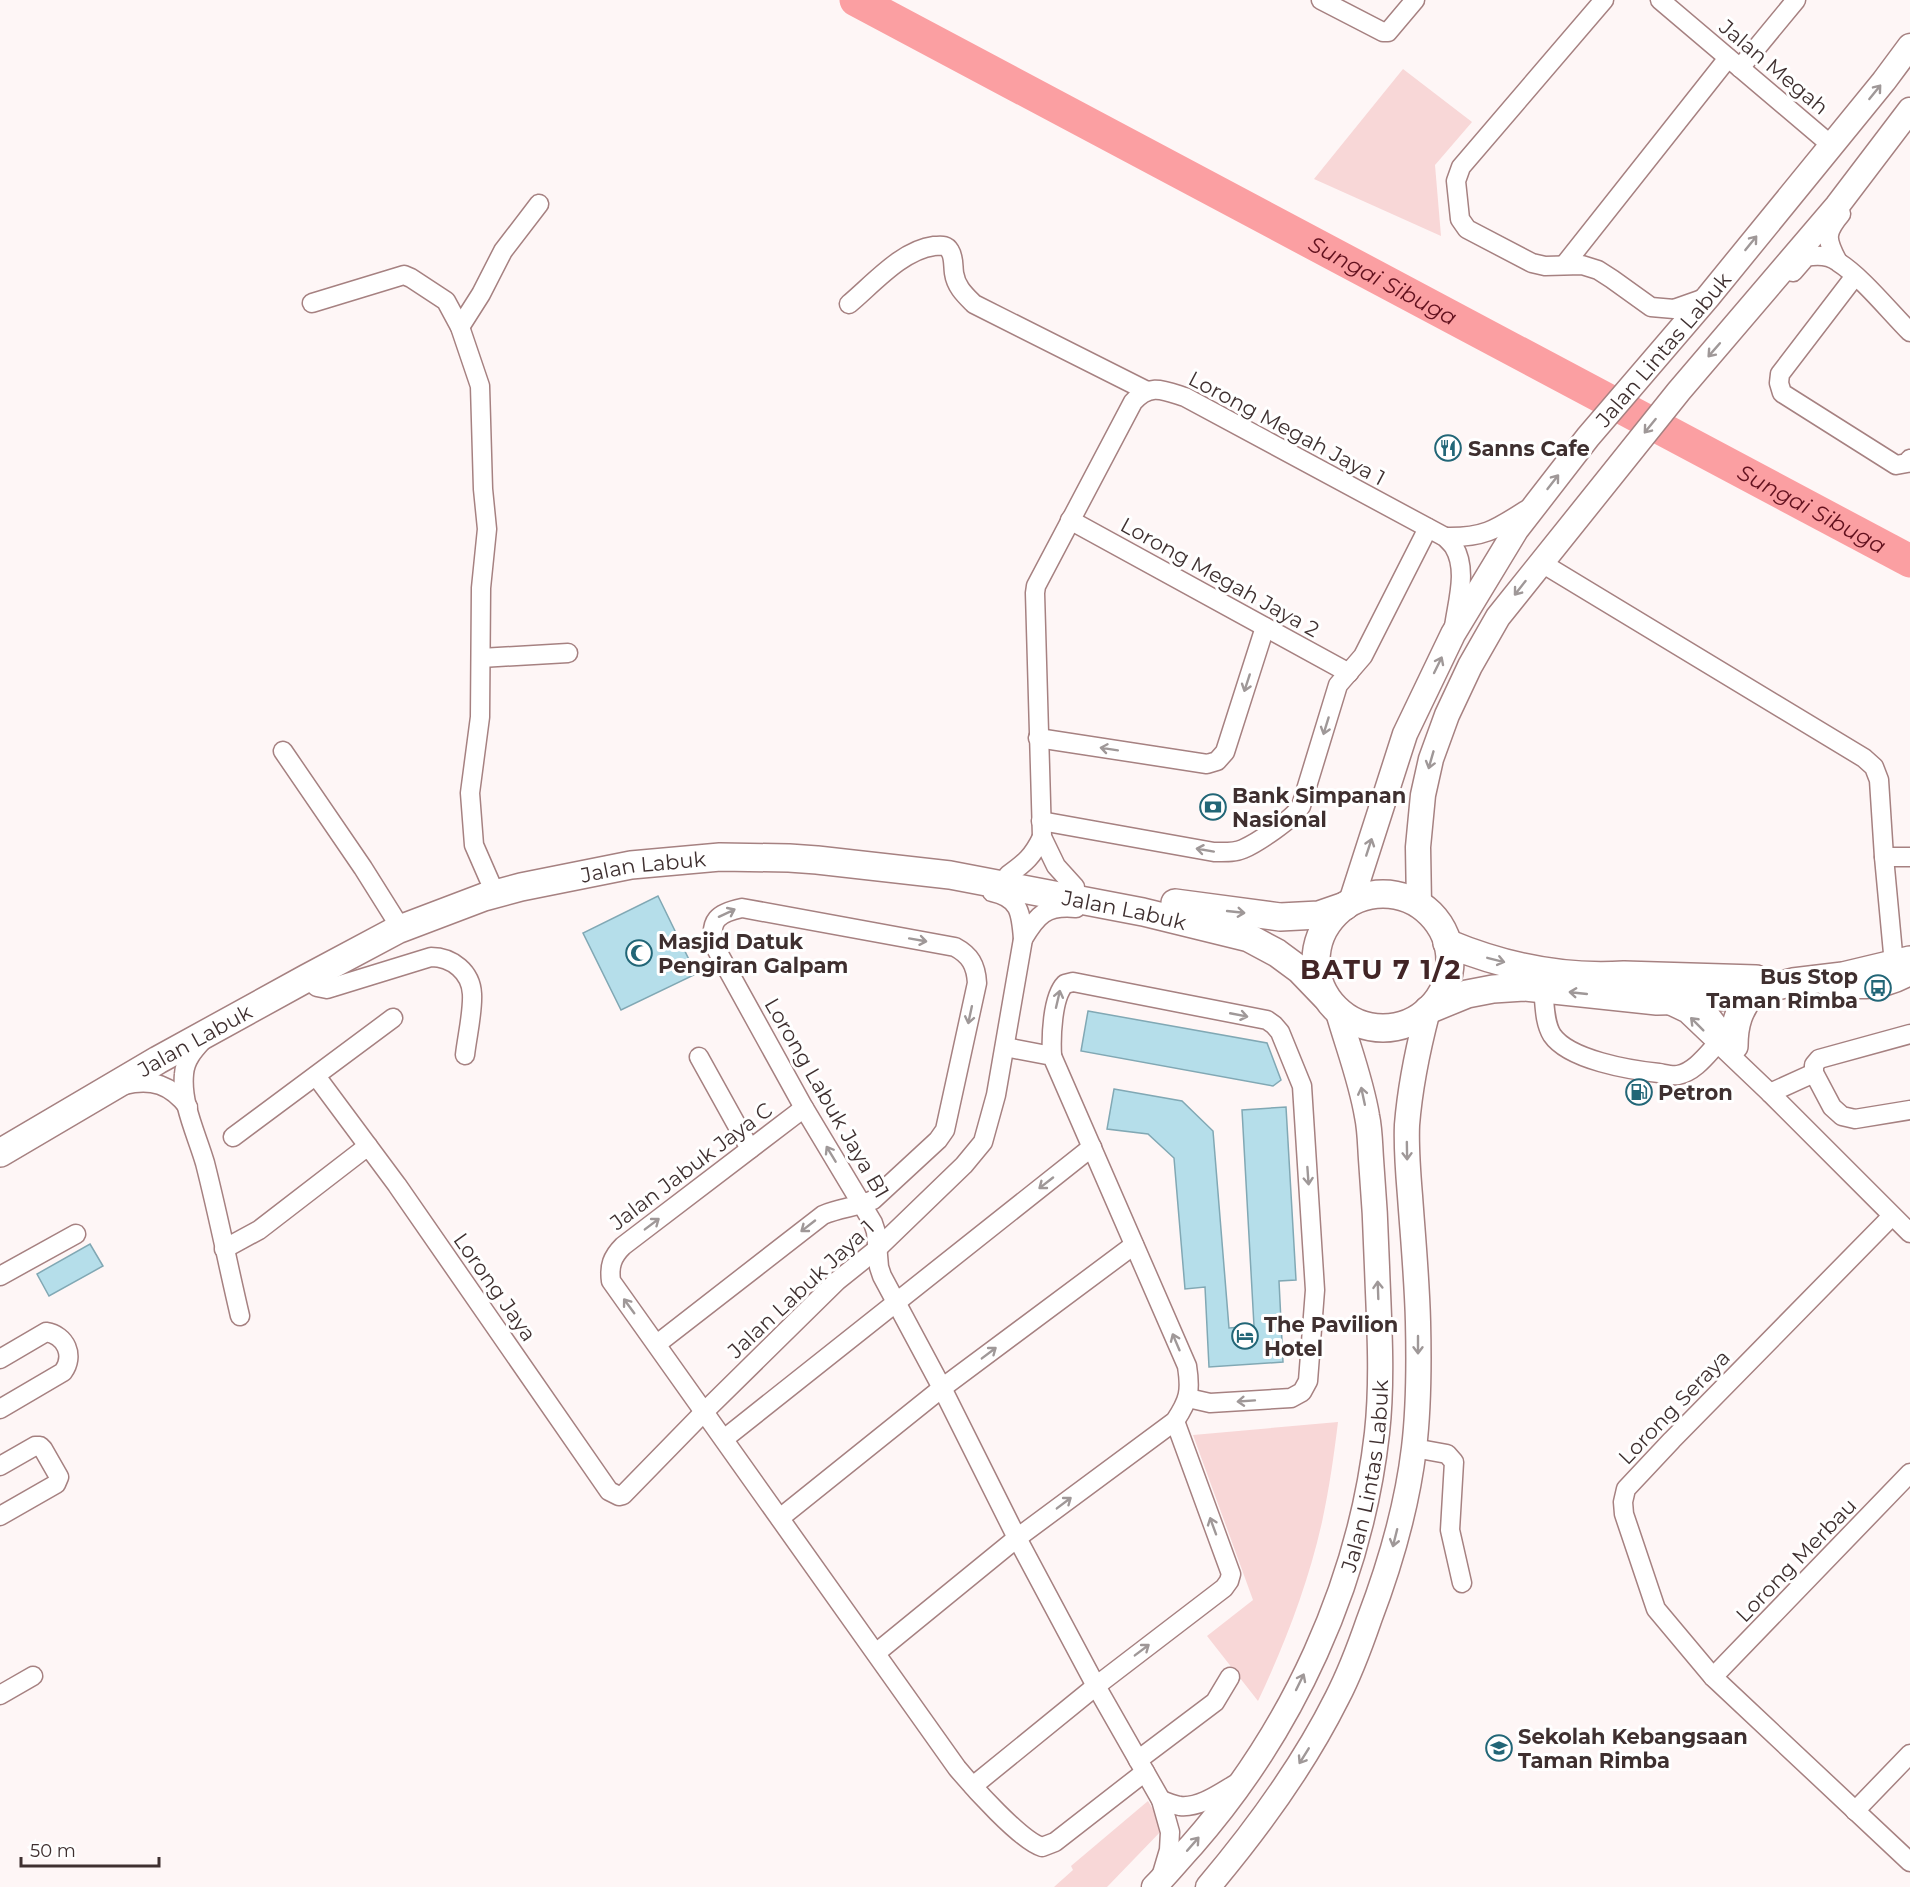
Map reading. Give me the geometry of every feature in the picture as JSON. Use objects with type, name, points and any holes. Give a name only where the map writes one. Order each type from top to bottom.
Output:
[{"type":"highway","name":"Jalan Labuk","points":[[0,1138],[301,966],[395,919],[438,901],[491,884],[639,854],[694,846],[749,844],[901,859],[1204,908],[1280,917],[1319,915],[1348,904]]},
{"type":"highway","name":"Jalan Labuk","points":[[0,1153],[307,978],[398,930],[484,897],[521,887],[631,865],[720,857],[789,858],[950,875],[1143,912],[1249,938],[1277,952],[1300,970],[1331,1004]]},
{"type":"highway","points":[[1379,895],[1400,897],[1419,905],[1441,928],[1447,943],[1449,967],[1447,979],[1436,1001],[1412,1022],[1393,1028],[1373,1028],[1354,1022],[1331,1004],[1317,978],[1316,958],[1320,938],[1330,920],[1348,904],[1365,897],[1379,895]]},
{"type":"highway","points":[[1447,943],[1545,980],[1657,1000],[1699,1000],[1753,992],[1793,982],[1905,967]]},
{"type":"highway","points":[[1428,1010],[1467,994],[1524,987],[1545,980],[1624,975],[1793,982]]},
{"type":"highway","points":[[1602,976],[1621,982],[1683,986],[1699,1000]]},
{"type":"highway","points":[[1726,1045],[1734,1031],[1742,1004],[1753,992]]},
{"type":"main road","name":"Jalan Lintas Labuk","points":[[1348,904],[1405,734],[1453,634],[1516,530],[1588,437],[1708,297],[1910,46]]},
{"type":"main road","name":"Jalan Lintas Labuk","points":[[1419,905],[1418,847],[1423,795],[1431,759],[1447,715],[1470,666],[1498,617],[1622,460],[1837,206],[1910,110]]},
{"type":"main road","name":"Jalan Lintas Labuk","points":[[1157,1884],[1212,1822],[1244,1779],[1275,1731],[1319,1641],[1344,1582],[1365,1504],[1377,1433],[1381,1371],[1377,1250],[1368,1119],[1360,1083],[1331,1004]]},
{"type":"main road","name":"Jalan Lintas Labuk","points":[[1208,1887],[1245,1843],[1278,1796],[1307,1752],[1338,1697],[1384,1580],[1402,1510],[1414,1448],[1418,1383],[1418,1323],[1407,1126],[1418,1049],[1428,1010]]},
{"type":"street","points":[[1321,0],[1383,32],[1388,32],[1415,0]]},
{"type":"street","points":[[1605,0],[1461,167],[1456,181],[1460,219],[1467,229],[1532,263],[1545,266],[1582,265],[1598,270],[1651,307],[1674,309],[1708,297]]},
{"type":"street","name":"Jalan Megah","points":[[1660,0],[1831,145]]},
{"type":"street","points":[[1565,264],[1734,63],[1796,0]]},
{"type":"street","points":[[1873,159],[1869,180],[1832,225],[1828,234],[1829,245],[1837,260],[1910,332]]},
{"type":"street","points":[[460,327],[481,294],[503,251],[539,204]]},
{"type":"street","name":"Lorong Megah Jaya 1","points":[[849,304],[910,254],[943,245],[948,247],[952,253],[954,276],[960,290],[974,304],[1145,390],[1157,389],[1185,397],[1445,537]]},
{"type":"street","points":[[1741,320],[1759,310],[1806,257],[1821,255],[1837,260]]},
{"type":"street","points":[[312,303],[404,275],[446,301],[460,327],[480,386],[483,489],[487,530],[482,588],[480,717],[470,793],[474,845],[491,884]]},
{"type":"street","points":[[1855,276],[1780,374],[1779,383],[1782,393],[1896,465],[1907,463],[1910,459]]},
{"type":"street","points":[[1008,875],[1030,858],[1035,851],[1041,829],[1036,586],[1133,402],[1145,390]]},
{"type":"street","points":[[1445,537],[1483,534],[1496,529],[1536,504]]},
{"type":"street","name":"Lorong Megah Jaya 2","points":[[1070,520],[1349,673]]},
{"type":"street","points":[[1041,829],[1227,853],[1243,849],[1290,819],[1301,806],[1338,685],[1363,656],[1428,528]]},
{"type":"street","points":[[1445,537],[1454,548],[1460,566],[1461,579],[1453,634]]},
{"type":"street","points":[[1540,562],[1864,758],[1874,768],[1879,780],[1884,857],[1905,967]]},
{"type":"street","points":[[1038,738],[1207,764],[1217,761],[1225,752],[1265,627]]},
{"type":"street","points":[[481,658],[568,653]]},
{"type":"street","points":[[283,751],[395,919]]},
{"type":"street","points":[[1041,829],[1056,866],[1075,887]]},
{"type":"street","points":[[1884,857],[1910,856]]},
{"type":"street","points":[[950,875],[980,890],[1004,895],[1013,901],[1021,918],[1023,939]]},
{"type":"street","points":[[1023,939],[1033,922],[1050,909],[1060,907],[1108,913],[1143,912]]},
{"type":"street","name":"Lorong Labuk Jaya B1","points":[[861,1204],[873,1200],[938,1140],[945,1130],[977,983],[976,970],[971,959],[955,947],[742,908],[726,911],[716,919],[711,932],[714,945],[804,1108],[861,1204],[873,1223],[882,1276],[897,1300],[1017,1538],[1096,1686],[1161,1800],[1170,1832],[1169,1850],[1157,1884]]},
{"type":"street","name":"Jalan Labuk Jaya 1","points":[[705,1411],[837,1281],[877,1249],[964,1165],[983,1142],[996,1095],[1023,939]]},
{"type":"street","points":[[307,978],[317,987],[327,989],[431,957],[443,957],[459,966],[468,979],[472,994],[465,1055]]},
{"type":"street","points":[[1545,980],[1547,1020],[1551,1033],[1559,1044],[1585,1057],[1636,1070],[1677,1076],[1693,1069],[1726,1045]]},
{"type":"street","points":[[876,1653],[1017,1538],[1175,1421],[1188,1398],[1190,1385],[1187,1366],[1052,1056],[1051,1032],[1059,991],[1068,982],[1267,1020],[1280,1032],[1302,1086],[1315,1290],[1308,1381],[1302,1392],[1291,1398],[1210,1403],[1188,1398]]},
{"type":"street","points":[[1657,1000],[1686,1013],[1726,1045],[1770,1093],[1910,1233]]},
{"type":"street","points":[[1699,1000],[1726,1045]]},
{"type":"street","points":[[233,1137],[393,1018]]},
{"type":"street","points":[[209,1033],[192,1053],[186,1064],[184,1075],[188,1107],[205,1163],[240,1316]]},
{"type":"street","points":[[1910,1034],[1819,1059],[1814,1065],[1814,1073],[1832,1107],[1842,1116],[1855,1119],[1910,1110]]},
{"type":"street","points":[[1005,1047],[1052,1056]]},
{"type":"street","points":[[699,1057],[750,1149]]},
{"type":"street","points":[[1770,1093],[1814,1073]]},
{"type":"street","points":[[224,1249],[260,1230],[368,1146],[316,1076]]},
{"type":"street","points":[[112,1088],[135,1082],[160,1085],[173,1090],[188,1107]]},
{"type":"street","name":"Jalan Jabuk Jaya C","points":[[657,1344],[612,1281],[611,1264],[615,1254],[804,1108]]},
{"type":"street","name":"Lorong Jaya","points":[[368,1146],[609,1491],[618,1496],[627,1492],[705,1411]]},
{"type":"street","points":[[724,1439],[1092,1147]]},
{"type":"street","points":[[861,1204],[823,1215],[657,1344],[957,1768],[1029,1841],[1042,1847],[1055,1842],[1215,1702],[1230,1677]]},
{"type":"street","name":"Lorong Seraya","points":[[1892,1216],[1626,1489],[1623,1502],[1624,1514],[1656,1609],[1713,1677],[1910,1862]]},
{"type":"street","points":[[0,1276],[76,1234]]},
{"type":"street","points":[[780,1518],[942,1388],[1134,1245]]},
{"type":"street","points":[[0,1359],[46,1332],[59,1336],[64,1341],[69,1354],[63,1372],[0,1409]]},
{"type":"street","points":[[973,1786],[1096,1686],[1224,1588],[1229,1581],[1231,1574],[1175,1421]]},
{"type":"street","points":[[0,1466],[35,1446],[39,1446],[59,1477],[56,1484],[0,1516]]},
{"type":"street","points":[[1414,1448],[1447,1454],[1454,1462],[1450,1530],[1462,1583]]},
{"type":"street","name":"Lorong Merbau","points":[[1713,1677],[1910,1473]]},
{"type":"street","points":[[0,1695],[33,1676]]},
{"type":"street","points":[[1855,1811],[1910,1754]]},
{"type":"street","points":[[1161,1800],[1179,1806],[1192,1805],[1210,1799],[1244,1779]]},
{"type":"shaded area","points":[[1403,69],[1472,122],[1435,165],[1441,236],[1314,179]]},
{"type":"shaded area","points":[[1338,1422],[1325,1510],[1310,1568],[1286,1636],[1258,1701],[1207,1636],[1253,1600],[1193,1435]]},
{"type":"shaded area","points":[[1148,1801],[1164,1828],[1107,1887],[1054,1887],[1073,1870],[1071,1866]]},
{"type":"building","name":"Masjid Datuk Pengiran Galpam","points":[[658,896],[696,974],[621,1010],[583,933]]},
{"type":"building","points":[[1088,1011],[1267,1043],[1281,1080],[1273,1086],[1081,1051]]},
{"type":"building","points":[[1114,1089],[1182,1101],[1213,1131],[1229,1328],[1254,1326],[1242,1110],[1286,1107],[1296,1280],[1279,1281],[1283,1362],[1209,1367],[1205,1287],[1185,1289],[1174,1158],[1148,1134],[1107,1129]]},
{"type":"building","points":[[90,1244],[103,1266],[49,1296],[37,1274]]},
{"type":"waterway","name":"Sungai Sibuga","points":[[856,0],[1910,561]]},
{"type":"place","name":"Sanns Cafe","points":[[1448,448]]},
{"type":"place","name":"Bank Simpanan Nasional","points":[[1213,807]]},
{"type":"place","name":"Masjid Datuk Pengiran Galpam","points":[[639,953]]},
{"type":"place","name":"Bus Stop Taman Rimba","points":[[1878,988]]},
{"type":"place","name":"Petron","points":[[1639,1092]]},
{"type":"place","name":"The Pavilion Hotel","points":[[1245,1336]]},
{"type":"place","name":"Sekolah Kebangsaan Taman Rimba","points":[[1499,1748]]},
{"type":"district","name":"BATU 7 1/2","points":[[1381,969]]}]
